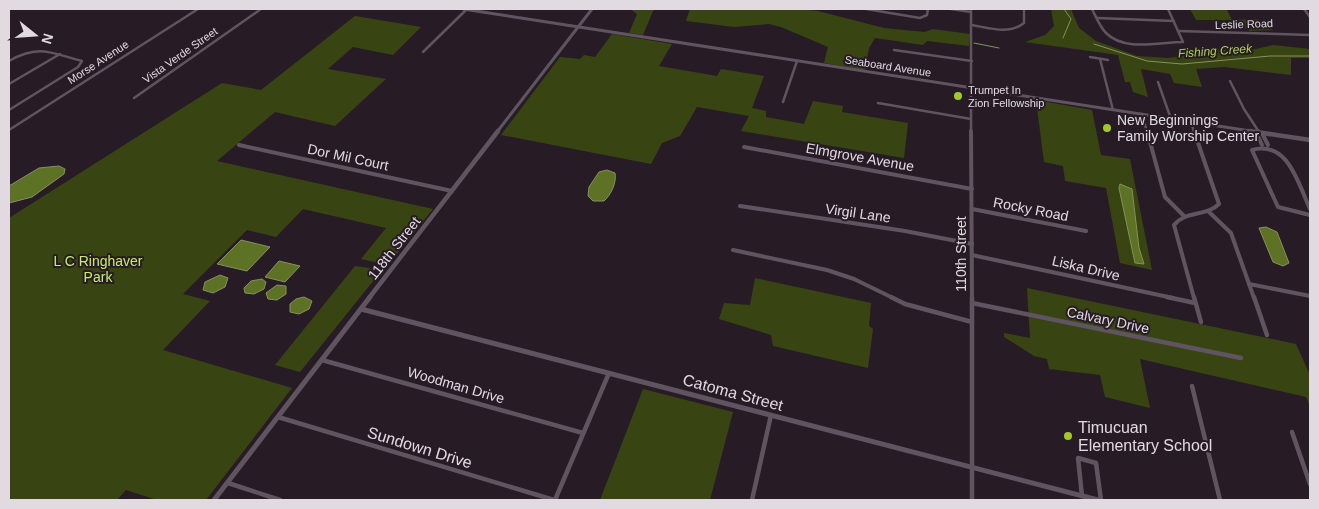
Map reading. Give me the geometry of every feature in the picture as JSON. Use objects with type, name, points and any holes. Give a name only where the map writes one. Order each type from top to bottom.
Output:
[{"type":"street","name":"Morse Avenue","points":[[9,130],[198,9]]},
{"type":"street","name":"Vista Verde Street","points":[[134,98],[261,9]]},
{"type":"street","name":"Seaboard Avenue","points":[[463,9],[1310,140]]},
{"type":"street","points":[[423,52],[467,9]]},
{"type":"street","name":"118th Street","points":[[214,500],[592,9]]},
{"type":"street","points":[[866,9],[915,18],[924,17],[928,9]]},
{"type":"street","points":[[951,9],[971,11]]},
{"type":"street","points":[[972,25],[1005,29],[1018,28],[1024,23],[1024,9]]},
{"type":"street","points":[[1092,9],[1108,35],[1122,41],[1141,44],[1164,41],[1183,42],[1168,9]]},
{"type":"street","points":[[1305,9],[1310,9]]},
{"type":"street","points":[[1305,9],[1310,17]]},
{"type":"street","name":"110th Street","points":[[971,11],[972,500]]},
{"type":"street","points":[[1097,18],[1174,21]]},
{"type":"street","name":"Leslie Road","points":[[1178,31],[1224,35],[1277,31],[1310,35]]},
{"type":"street","points":[[9,61],[25,52],[35,50],[79,58],[82,61],[82,64],[9,110]]},
{"type":"street","points":[[894,50],[972,61]]},
{"type":"street","points":[[9,84],[60,54]]},
{"type":"street","points":[[1090,57],[1108,60]]},
{"type":"street","points":[[1100,59],[1113,110]]},
{"type":"street","points":[[783,102],[797,61]]},
{"type":"street","points":[[1230,81],[1244,110],[1259,133],[1268,145],[1284,155],[1310,209]]},
{"type":"street","points":[[1158,82],[1171,119]]},
{"type":"street","points":[[878,103],[971,119]]},
{"type":"street","points":[[1142,114],[1165,197],[1185,217]]},
{"type":"street","points":[[1191,122],[1219,200],[1218,207],[1176,221],[1174,230],[1201,322]]},
{"type":"street","points":[[1259,133],[1262,145]]},
{"type":"street","name":"Dor Mil Court","points":[[239,145],[452,191]]},
{"type":"street","points":[[1268,145],[1262,145],[1252,150],[1278,207],[1310,215]]},
{"type":"street","name":"Elmgrove Avenue","points":[[744,147],[972,189]]},
{"type":"street","name":"Virgil Lane","points":[[740,206],[913,232],[972,244]]},
{"type":"street","name":"Rocky Road","points":[[972,209],[1086,231]]},
{"type":"street","points":[[1208,211],[1223,223],[1231,233],[1267,335]]},
{"type":"street","points":[[733,250],[827,270],[854,279],[905,304],[972,322]]},
{"type":"street","name":"Liska Drive","points":[[972,256],[1195,303]]},
{"type":"street","points":[[1249,284],[1310,296]]},
{"type":"street","name":"Calvary Drive","points":[[972,303],[1228,357],[1241,358]]},
{"type":"street","name":"Catoma Street","points":[[361,309],[1096,500]]},
{"type":"street","name":"Woodman Drive","points":[[322,360],[583,433]]},
{"type":"street","points":[[554,500],[609,373]]},
{"type":"street","points":[[1192,386],[1220,500]]},
{"type":"street","points":[[752,500],[771,415]]},
{"type":"street","name":"Sundown Drive","points":[[278,417],[554,500]]},
{"type":"street","points":[[1292,432],[1310,484]]},
{"type":"street","points":[[1082,496],[1078,458],[1096,463],[1096,500]]},
{"type":"street","points":[[228,483],[280,500]]},
{"type":"green space","points":[[630,9],[656,9],[653,11],[643,35],[629,33],[637,14]]},
{"type":"green space","points":[[690,9],[797,9],[818,11],[884,28],[925,32],[933,29],[970,34],[969,46],[927,41],[923,45],[875,38],[869,48],[865,70],[824,63],[828,47],[781,27],[769,24],[734,27],[686,21]]},
{"type":"green space","points":[[1051,9],[1071,9],[1079,28],[1096,41],[1137,56],[1168,58],[1184,56],[1198,48],[1247,51],[1273,45],[1310,49],[1310,58],[1291,58],[1291,75],[1224,67],[1196,69],[1202,87],[1174,83],[1170,74],[1141,69],[1148,97],[1133,92],[1130,82],[1125,82],[1118,55],[1025,42],[1045,35],[1054,26]]},
{"type":"green space","points":[[1190,9],[1227,10],[1232,20],[1196,20]]},
{"type":"green space","name":"L C Ringhaver Park","points":[[355,16],[421,27],[393,55],[353,47],[328,69],[386,79],[335,126],[275,112],[217,161],[433,209],[388,265],[361,259],[386,228],[303,209],[276,237],[247,230],[183,294],[210,301],[163,350],[292,388],[206,500],[157,500],[126,490],[117,500],[9,500],[9,218],[222,83],[261,90]]},
{"type":"green space","points":[[1258,19],[1273,30],[1250,31],[1232,20]]},
{"type":"green space","points":[[612,34],[672,44],[659,66],[717,76],[721,69],[764,76],[752,108],[766,111],[766,117],[804,124],[813,101],[843,106],[842,112],[908,123],[904,158],[741,131],[749,116],[697,107],[680,136],[662,143],[651,164],[501,135],[560,57],[580,59],[584,55],[595,57]]},
{"type":"green space","points":[[1036,100],[1092,110],[1101,155],[1130,159],[1152,270],[1120,263],[1106,188],[1065,181],[1063,166],[1044,162]]},
{"type":"green space","points":[[355,266],[369,268],[378,275],[300,372],[275,365]]},
{"type":"green space","points":[[755,278],[871,303],[869,326],[873,329],[868,368],[773,346],[771,335],[719,319],[724,303],[750,305]]},
{"type":"green space","points":[[1027,288],[1296,344],[1310,375],[1310,406],[1306,397],[1140,359],[1150,408],[1105,397],[1100,375],[1049,369],[1047,359],[1034,356],[1004,337],[1004,333],[1030,338]]},
{"type":"green space","points":[[643,389],[733,412],[710,500],[600,500]]},
{"type":"shaded area","points":[[59,166],[65,169],[64,174],[32,197],[9,203],[9,186],[39,168]]},
{"type":"shaded area","points":[[607,170],[615,173],[613,188],[604,201],[593,201],[588,196],[589,187],[599,172]]},
{"type":"shaded area","points":[[1120,184],[1132,189],[1139,248],[1144,264],[1135,263],[1119,188]]},
{"type":"shaded area","points":[[1266,227],[1277,232],[1289,263],[1283,266],[1273,262],[1259,228]]},
{"type":"shaded area","points":[[241,240],[270,247],[247,271],[217,264]]},
{"type":"shaded area","points":[[279,261],[300,266],[285,282],[265,277]]},
{"type":"shaded area","points":[[220,275],[228,278],[225,287],[213,293],[203,290],[205,282]]},
{"type":"shaded area","points":[[262,279],[266,282],[264,289],[254,294],[245,293],[244,288],[251,281]]},
{"type":"shaded area","points":[[277,285],[286,286],[286,294],[277,300],[268,299],[266,293]]},
{"type":"shaded area","points":[[304,297],[312,301],[309,309],[299,314],[290,312],[290,304],[296,299]]},
{"type":"waterway","points":[[1063,38],[1071,19],[1064,9]]},
{"type":"waterway","points":[[974,43],[999,48]]},
{"type":"waterway","name":"Fishing Creek","points":[[1094,44],[1147,61],[1182,64],[1270,56],[1310,56]]},
{"type":"place","name":"Trumpet In Zion Fellowship","points":[[958,96]]},
{"type":"place","name":"New Beginnings Family Worship Center","points":[[1107,128]]},
{"type":"place","name":"Timucuan Elementary School","points":[[1068,436]]}]
